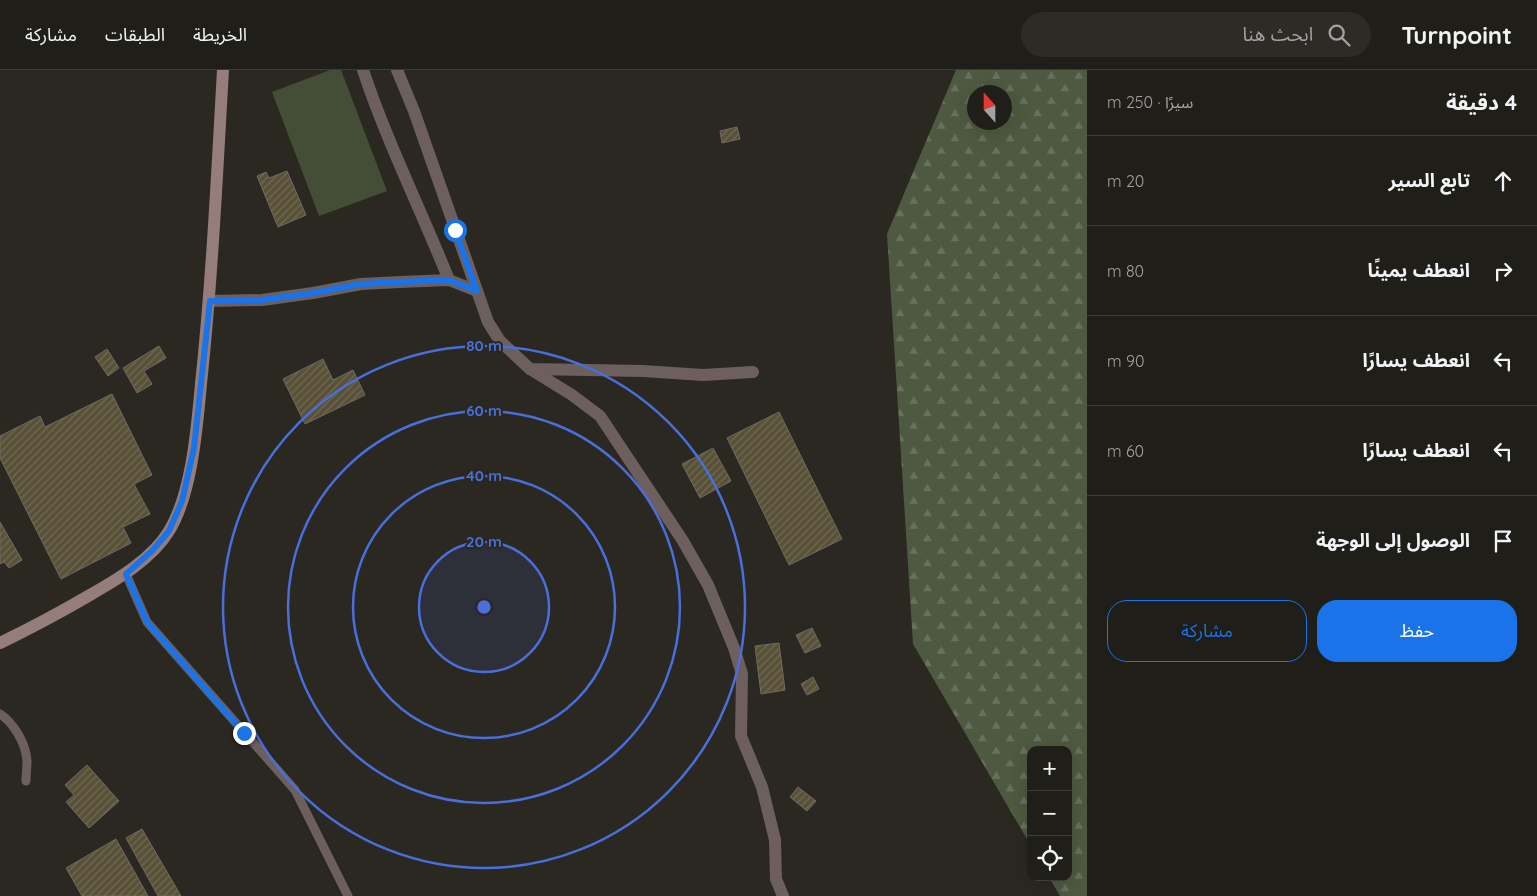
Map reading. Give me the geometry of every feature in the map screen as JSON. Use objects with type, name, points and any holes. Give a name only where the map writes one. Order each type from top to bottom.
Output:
[{"type":"main road","points":[[0,643],[54,616],[126,574],[152,551],[169,531],[182,501],[194,448],[210,301],[223,70]]},
{"type":"street","points":[[363,70],[372,98],[404,178],[449,280]]},
{"type":"street","points":[[397,70],[414,111],[488,322],[500,341],[530,369],[572,394],[600,416],[683,541],[708,585],[734,648],[742,674],[740,736],[762,787],[774,840],[776,879],[783,896]]},
{"type":"street","points":[[210,301],[262,300],[361,284],[449,280],[477,291]]},
{"type":"street","points":[[530,369],[643,371],[703,375],[753,372]]},
{"type":"lane","points":[[126,574],[147,622],[295,790],[348,896]]},
{"type":"lane","points":[[0,714],[6,717],[21,738],[27,759],[26,781]]},
{"type":"green space","points":[[330,70],[341,70],[387,191],[319,216],[272,92]]},
{"type":"green space","points":[[956,70],[1087,70],[1087,896],[1060,896],[1051,881],[1072,881],[1072,746],[1027,746],[1027,839],[913,644],[887,234]]},
{"type":"building","points":[[737,127],[740,139],[722,143],[720,131]]},
{"type":"building","points":[[287,171],[306,215],[278,227],[257,176],[266,172],[269,178]]},
{"type":"building","points":[[159,346],[166,358],[144,371],[152,384],[137,393],[123,368]]},
{"type":"building","points":[[107,349],[119,368],[108,376],[95,357]]},
{"type":"building","points":[[323,359],[333,380],[353,370],[365,395],[305,424],[283,379]]},
{"type":"building","points":[[112,394],[152,475],[134,484],[150,514],[123,527],[131,543],[61,579],[0,458],[0,436],[40,416],[45,427]]},
{"type":"building","points":[[779,412],[842,539],[789,565],[727,438]]},
{"type":"building","points":[[713,448],[731,481],[700,498],[682,464]]},
{"type":"building","points":[[0,522],[22,560],[9,568],[4,562],[0,564]]},
{"type":"building","points":[[812,628],[821,646],[805,653],[796,635]]},
{"type":"building","points":[[779,643],[785,690],[761,694],[755,646]]},
{"type":"building","points":[[813,677],[819,689],[807,695],[801,684]]},
{"type":"building","points":[[87,765],[119,801],[89,828],[66,802],[74,795],[65,785]]},
{"type":"building","points":[[798,787],[816,801],[807,811],[790,797]]},
{"type":"building","points":[[142,829],[181,896],[158,896],[126,838]]},
{"type":"building","points":[[116,839],[148,896],[82,896],[66,868]]},
{"type":"route","points":[[244,733],[147,622],[126,574],[152,551],[169,531],[182,501],[194,448],[210,301],[262,300],[361,284],[449,280],[477,291],[455,230]]}]
